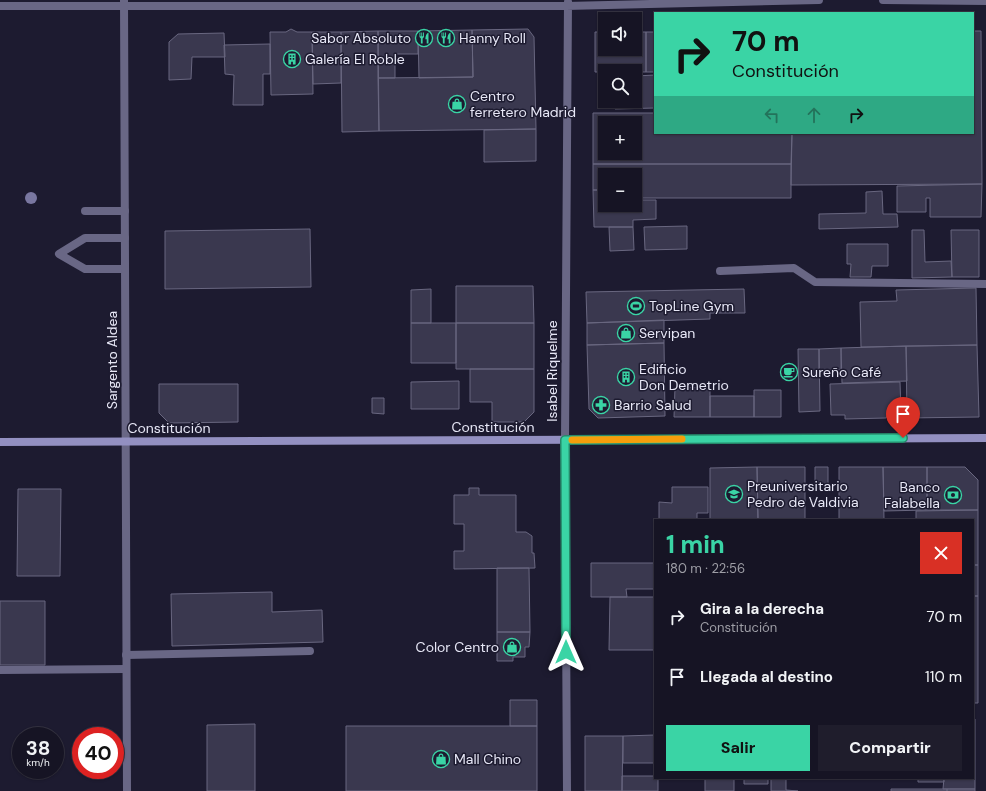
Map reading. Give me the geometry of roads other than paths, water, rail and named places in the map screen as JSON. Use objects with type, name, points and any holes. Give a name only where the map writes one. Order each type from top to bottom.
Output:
[{"type":"main road","name":"Constitución","points":[[0,442],[986,438]]},
{"type":"street","points":[[0,6],[124,3],[567,3],[819,0]]},
{"type":"street","points":[[883,0],[986,1]]},
{"type":"street","name":"Sargento Aldea","points":[[124,3],[127,791]]},
{"type":"street","name":"Isabel Riquelme","points":[[567,3],[565,440],[568,791]]},
{"type":"street","points":[[85,211],[125,211]]},
{"type":"street","points":[[125,238],[85,238],[59,254],[85,269],[125,269]]},
{"type":"street","points":[[720,271],[794,268],[815,282],[986,284]]},
{"type":"street","points":[[126,655],[310,651]]},
{"type":"street","points":[[0,670],[126,669]]},
{"type":"place","name":"Sabor Absoluto","points":[[424,38]]},
{"type":"place","name":"Hanny Roll","points":[[446,38]]},
{"type":"place","name":"Galería El Roble","points":[[292,59]]},
{"type":"place","name":"Centro ferretero Madrid","points":[[457,104]]},
{"type":"place","name":"TopLine Gym","points":[[636,306]]},
{"type":"place","name":"Servipan","points":[[626,333]]},
{"type":"place","name":"Sureño Café","points":[[789,372]]},
{"type":"place","name":"Edificio Don Demetrio","points":[[626,377]]},
{"type":"place","name":"Barrio Salud","points":[[601,405]]},
{"type":"place","name":"Preuniversitario Pedro de Valdivia","points":[[734,494]]},
{"type":"place","name":"Banco Falabella","points":[[953,495]]},
{"type":"place","name":"Color Centro","points":[[512,647]]},
{"type":"place","name":"Mall Chino","points":[[441,759]]}]
